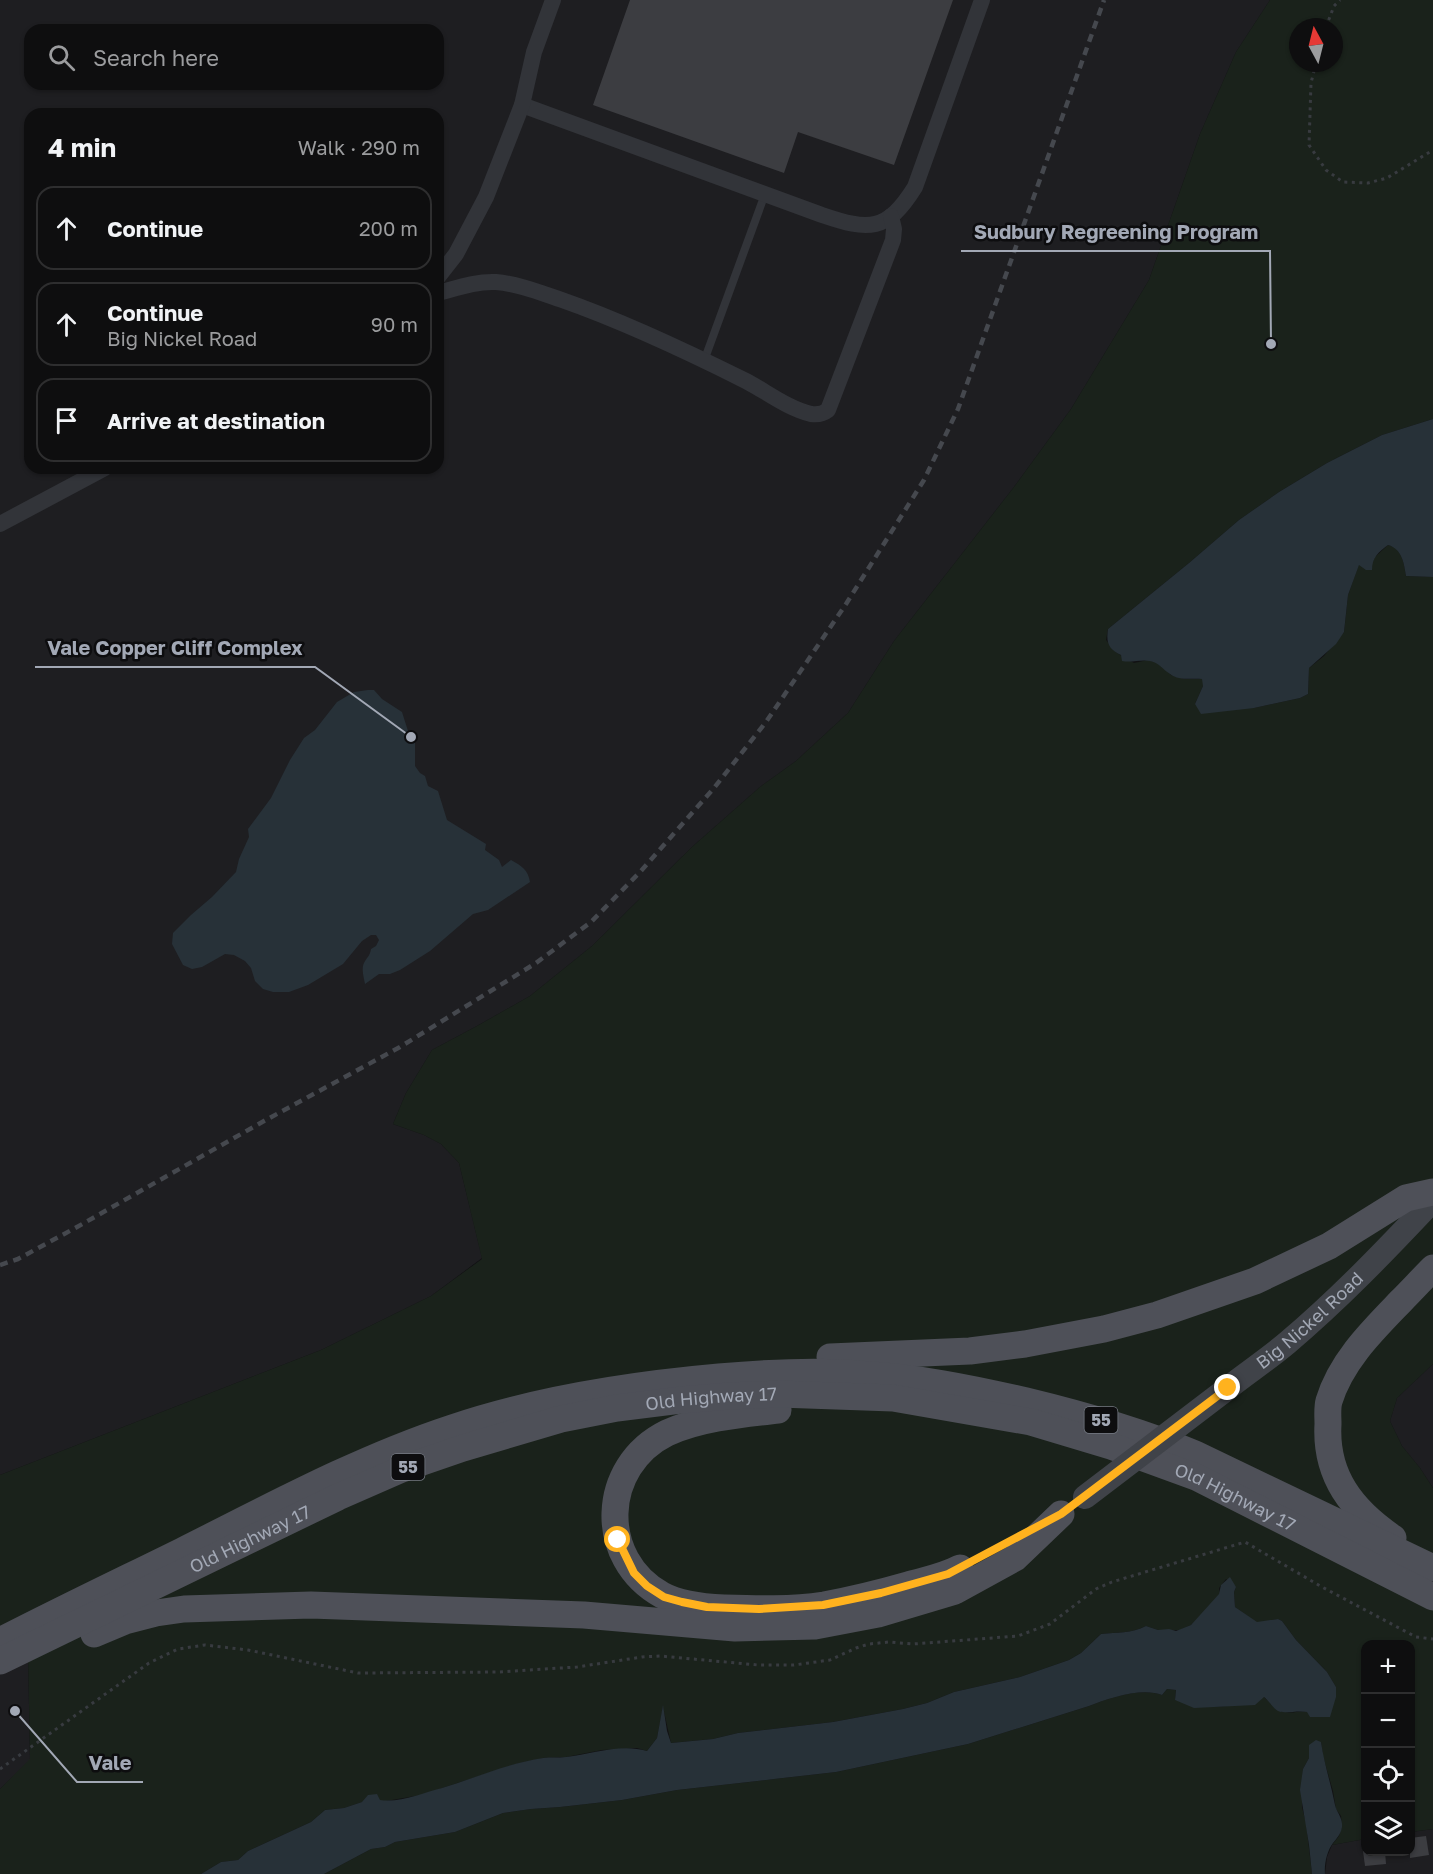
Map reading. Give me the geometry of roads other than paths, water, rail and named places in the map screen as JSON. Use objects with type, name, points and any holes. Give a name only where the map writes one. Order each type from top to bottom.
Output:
[{"type":"main road","points":[[753,1374],[785,1360],[970,1352],[1025,1344],[1085,1333],[1157,1315],[1266,1276],[1329,1246],[1406,1198],[1433,1192]]},
{"type":"main road","name":"Big Nickel Road","points":[[1061,1514],[1286,1344],[1380,1257],[1433,1200]]},
{"type":"main road","points":[[1428,1566],[1369,1520],[1351,1501],[1336,1477],[1330,1457],[1327,1433],[1329,1402],[1349,1362],[1362,1342],[1433,1268]]},
{"type":"main road","name":"Old Highway 17","points":[[0,1641],[287,1497],[388,1452],[452,1428],[512,1410],[583,1395],[651,1383],[753,1374],[857,1373],[913,1379],[960,1386],[1089,1417],[1161,1439],[1428,1566]]},
{"type":"main road","name":"Old Highway 17","points":[[0,1661],[402,1468],[561,1419],[617,1408],[681,1400],[779,1394],[893,1398],[1031,1422],[1111,1446],[1196,1477],[1433,1597]]},
{"type":"main road","points":[[850,1396],[805,1409],[748,1413],[706,1420],[667,1433],[651,1443],[638,1454],[628,1469],[616,1497],[615,1528],[618,1540],[634,1573],[647,1586],[664,1597],[707,1607],[759,1609],[823,1605],[881,1593],[948,1574],[1061,1514]]},
{"type":"main road","points":[[34,1645],[86,1637],[124,1621],[156,1613],[243,1606],[311,1605],[584,1615],[735,1628],[815,1626],[878,1614],[955,1591],[1016,1558],[1061,1514]]},
{"type":"street","points":[[444,269],[456,254],[486,197],[522,105],[534,52],[553,0]]},
{"type":"street","points":[[522,105],[851,225],[876,224],[891,216],[904,205],[915,187],[982,0]]},
{"type":"street","points":[[444,292],[495,282],[525,288],[632,327],[747,382],[792,408],[813,414],[823,414],[828,410],[892,240],[894,229],[891,216]]},
{"type":"street","points":[[0,524],[94,474]]},
{"type":"lane","points":[[704,362],[765,194]]},
{"type":"railway","points":[[0,1265],[18,1259],[77,1227],[400,1047],[536,963],[591,922],[641,871],[714,788],[766,722],[846,604],[924,480],[958,409],[1104,0]]},
{"type":"place","name":"Sudbury Regreening Program","points":[[1271,344]]},
{"type":"place","name":"Vale Copper Cliff Complex","points":[[411,737]]},
{"type":"place","name":"Vale","points":[[15,1711]]}]
